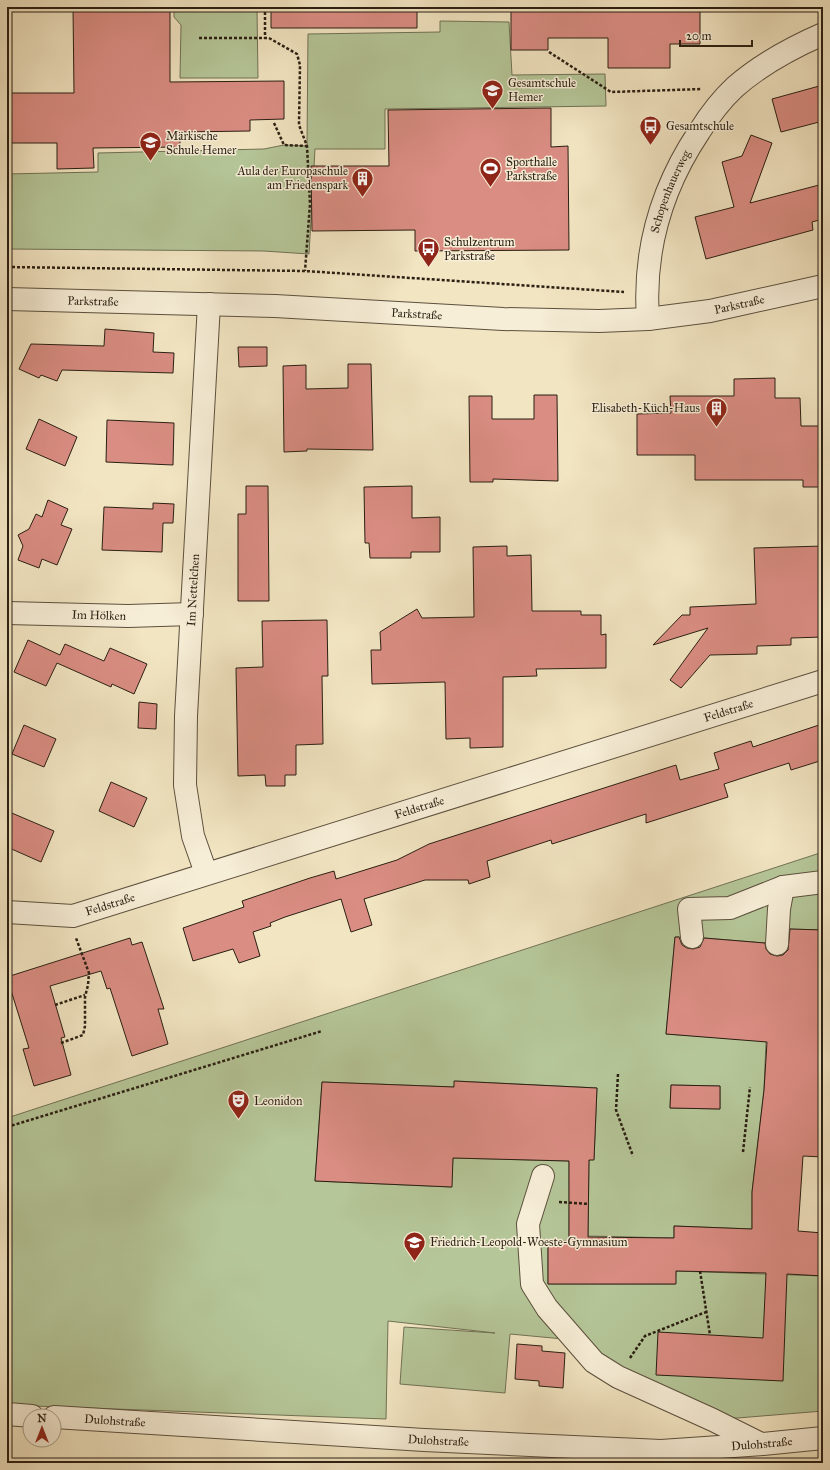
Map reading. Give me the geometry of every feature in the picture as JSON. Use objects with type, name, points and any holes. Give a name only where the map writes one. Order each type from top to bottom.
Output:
[{"type":"street","name":"Schopenhauerweg","points":[[648,318],[646,294],[652,243],[659,211],[671,179],[683,156],[711,114],[734,88],[768,62],[823,34]]},
{"type":"street","name":"Parkstraße","points":[[7,299],[209,304],[503,319],[599,321],[648,318],[710,311],[823,286]]},
{"type":"street","name":"Im Nettelchen","points":[[206,874],[193,836],[185,785],[186,716],[209,304]]},
{"type":"street","name":"Im Hölken","points":[[7,613],[128,616],[192,614]]},
{"type":"street","name":"Feldstraße","points":[[9,918],[73,916],[823,681]]},
{"type":"street","points":[[692,937],[689,909],[730,908],[783,887],[823,882]]},
{"type":"street","points":[[777,944],[778,909],[783,887]]},
{"type":"street","points":[[543,1176],[528,1224],[532,1284],[547,1308],[594,1362],[618,1377],[762,1444]]},
{"type":"street","points":[[7,1414],[22,1415]]},
{"type":"street","name":"Dulohstraße","points":[[62,1417],[424,1440],[661,1451],[823,1438]]},
{"type":"path","points":[[265,7],[265,39]]},
{"type":"path","points":[[199,38],[269,38],[298,54],[300,65],[300,125],[308,146],[310,204],[305,271]]},
{"type":"path","points":[[549,52],[610,92],[674,90]]},
{"type":"path","points":[[274,123],[284,145],[308,146]]},
{"type":"path","points":[[8,205],[8,267],[305,271],[646,294]]},
{"type":"path","points":[[61,1043],[83,1035],[85,1026],[85,995],[89,973],[75,936],[73,916]]},
{"type":"path","points":[[55,1005],[85,995]]},
{"type":"path","points":[[7,1127],[322,1031]]},
{"type":"path","points":[[618,1074],[616,1110],[634,1156]]},
{"type":"path","points":[[743,1152],[750,1086]]},
{"type":"path","points":[[536,1200],[589,1204]]},
{"type":"path","points":[[700,1271],[710,1335]]},
{"type":"path","points":[[618,1377],[645,1336],[706,1312]]},
{"type":"green space","points":[[174,7],[201,7],[202,11],[257,10],[258,78],[180,78],[181,25],[174,17]]},
{"type":"green space","points":[[440,21],[509,22],[512,75],[605,74],[606,106],[385,109],[385,149],[315,149],[309,254],[264,251],[7,249],[7,174],[98,172],[98,153],[264,149],[284,145],[307,146],[308,34],[440,32]]},
{"type":"green space","name":"Friedrich-Leopold-Woeste-Gymnasium","points":[[823,852],[823,930],[788,929],[777,944],[675,937],[666,1034],[766,1041],[764,1090],[752,1192],[752,1229],[674,1226],[674,1238],[588,1236],[589,1160],[594,1159],[597,1088],[455,1081],[454,1087],[322,1082],[315,1181],[451,1187],[453,1158],[569,1161],[569,1241],[548,1241],[548,1284],[675,1284],[676,1271],[823,1276],[823,1411],[713,1420],[574,1340],[510,1334],[505,1393],[400,1384],[404,1327],[495,1333],[388,1321],[386,1419],[7,1405],[7,1118]],"holes":[[[671,1085],[720,1086],[720,1109],[670,1108]]]},
{"type":"building","points":[[73,7],[170,7],[170,82],[284,81],[284,119],[250,120],[250,131],[180,132],[180,147],[93,148],[94,168],[57,169],[57,143],[7,143],[7,93],[74,93]]},
{"type":"building","points":[[271,7],[417,7],[417,28],[271,28]]},
{"type":"building","points":[[511,7],[700,7],[700,44],[670,44],[670,68],[608,68],[608,38],[548,38],[548,50],[511,50]]},
{"type":"building","points":[[823,85],[823,121],[781,132],[772,99]]},
{"type":"building","points":[[551,108],[551,147],[568,146],[569,250],[415,251],[415,230],[312,231],[311,166],[389,166],[388,110]]},
{"type":"building","points":[[751,135],[772,143],[750,203],[823,184],[823,219],[812,222],[813,230],[706,259],[695,217],[734,207],[722,162],[742,156]]},
{"type":"building","points":[[105,329],[154,333],[153,352],[174,353],[173,373],[62,370],[57,381],[41,375],[39,378],[19,369],[31,344],[104,346]]},
{"type":"building","points":[[238,347],[267,347],[267,366],[239,367]]},
{"type":"building","points":[[348,364],[371,364],[373,450],[307,449],[307,451],[284,452],[283,366],[306,365],[306,389],[348,388]]},
{"type":"building","name":"Elisabeth-Küch-Haus","points":[[775,378],[775,398],[800,398],[801,426],[823,426],[823,487],[803,487],[803,480],[695,480],[695,455],[637,455],[637,414],[671,413],[670,396],[734,396],[734,379]]},
{"type":"building","points":[[534,395],[557,395],[558,481],[493,479],[493,482],[470,482],[469,396],[492,396],[492,419],[534,419]]},
{"type":"building","points":[[39,419],[77,437],[65,466],[26,449]]},
{"type":"building","points":[[107,420],[174,423],[173,465],[106,462]]},
{"type":"building","points":[[246,486],[268,486],[269,601],[238,601],[238,514],[246,514]]},
{"type":"building","points":[[412,486],[412,518],[440,517],[440,552],[411,552],[411,558],[370,558],[369,543],[365,543],[364,487]]},
{"type":"building","points":[[48,500],[68,509],[61,525],[72,529],[57,565],[42,559],[39,568],[18,560],[23,546],[18,535],[29,529],[36,514],[42,517]]},
{"type":"building","points":[[153,503],[174,504],[173,523],[163,523],[162,552],[102,550],[104,507],[153,509]]},
{"type":"building","points":[[507,546],[507,556],[531,555],[532,611],[581,611],[581,615],[601,615],[601,635],[606,634],[606,668],[536,669],[537,676],[503,677],[503,747],[470,748],[470,738],[446,739],[445,682],[372,684],[371,650],[381,650],[380,632],[417,609],[422,618],[474,617],[473,547]]},
{"type":"building","points":[[823,546],[823,637],[791,638],[791,645],[757,646],[757,654],[710,655],[681,688],[670,680],[708,628],[653,645],[682,615],[690,615],[690,607],[756,604],[754,548]]},
{"type":"building","points":[[327,620],[328,676],[322,676],[323,744],[296,745],[296,775],[285,775],[285,786],[266,786],[265,775],[238,776],[236,668],[263,667],[262,621]]},
{"type":"building","points":[[28,640],[60,655],[65,644],[104,661],[110,648],[147,664],[134,694],[112,684],[111,687],[57,663],[46,686],[14,672]]},
{"type":"building","points":[[139,702],[157,704],[156,729],[138,728]]},
{"type":"building","points":[[24,725],[56,739],[44,767],[12,754]]},
{"type":"building","points":[[819,725],[823,738],[823,760],[791,770],[789,763],[724,784],[728,797],[646,823],[646,814],[552,844],[551,840],[487,861],[490,877],[469,884],[468,880],[425,880],[364,899],[372,925],[351,932],[341,899],[285,917],[270,923],[271,926],[253,932],[260,956],[239,963],[233,949],[193,961],[183,928],[244,907],[242,901],[334,871],[336,879],[397,860],[429,844],[676,765],[680,780],[719,769],[714,753],[751,741],[753,747]]},
{"type":"building","points":[[111,782],[147,798],[134,827],[99,811]]},
{"type":"building","points":[[7,811],[54,831],[41,862],[7,847]]},
{"type":"building","points":[[790,929],[823,930],[823,1157],[803,1156],[798,1231],[823,1233],[823,1276],[787,1274],[783,1381],[656,1375],[658,1332],[763,1338],[766,1273],[676,1271],[676,1284],[548,1284],[548,1241],[569,1241],[569,1161],[453,1158],[452,1187],[315,1181],[322,1082],[454,1087],[454,1081],[597,1088],[594,1160],[589,1160],[588,1237],[674,1238],[674,1226],[752,1229],[752,1192],[764,1090],[767,1042],[666,1034],[675,937],[679,937],[682,945],[693,949],[700,947],[704,938],[765,943],[766,949],[770,954],[777,956],[783,955],[788,950]]},
{"type":"building","points":[[130,938],[132,945],[142,942],[164,1009],[158,1009],[168,1044],[132,1056],[110,988],[107,989],[101,971],[50,986],[65,1037],[61,1038],[71,1075],[34,1086],[23,1049],[29,1048],[9,984],[12,983],[10,976]]},
{"type":"building","points":[[671,1085],[720,1086],[720,1109],[670,1108]]},
{"type":"building","points":[[517,1344],[542,1346],[542,1351],[565,1353],[563,1388],[539,1386],[539,1381],[515,1379]]},
{"type":"place","name":"Gesamtschule Hemer","points":[[493,110]]},
{"type":"place","name":"Gesamtschule","points":[[651,146]]},
{"type":"place","name":"Märkische Schule Hemer","points":[[151,162]]},
{"type":"place","name":"Sporthalle Parkstraße","points":[[491,188]]},
{"type":"place","name":"Aula der Europaschule am Friedenspark","points":[[363,198]]},
{"type":"place","name":"Schulzentrum Parkstraße","points":[[429,268]]},
{"type":"place","name":"Elisabeth-Küch-Haus","points":[[716,428]]},
{"type":"place","name":"Leonidon","points":[[239,1120]]},
{"type":"place","name":"Friedrich-Leopold-Woeste-Gymnasium","points":[[415,1262]]}]
